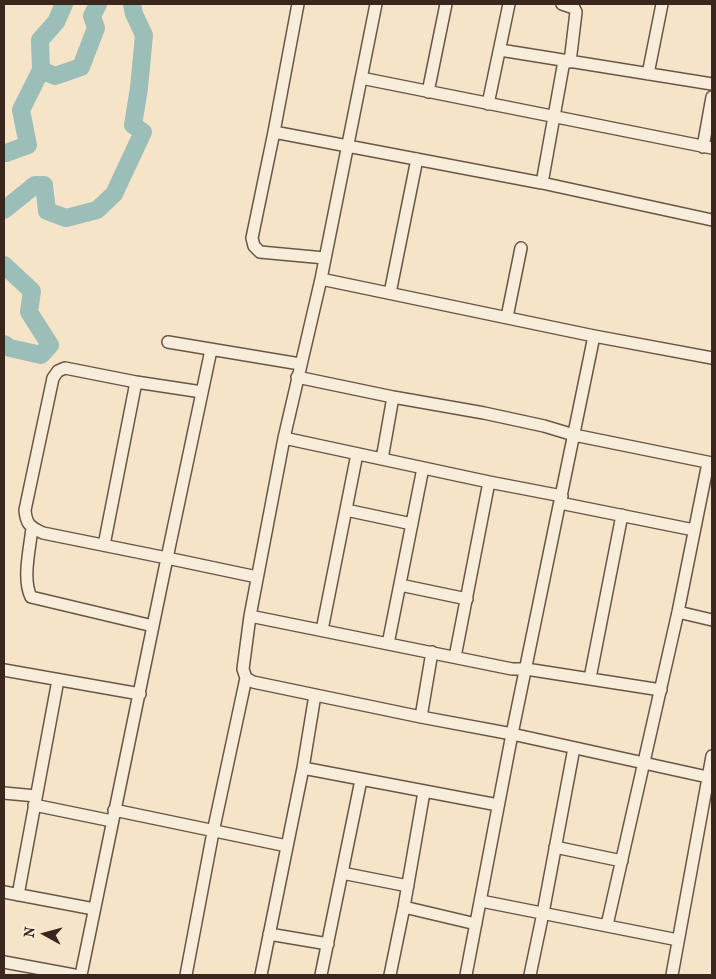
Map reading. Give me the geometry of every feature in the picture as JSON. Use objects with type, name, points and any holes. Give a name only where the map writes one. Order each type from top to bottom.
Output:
[{"type":"street","points":[[298,4],[252,238],[254,246],[260,252],[325,258]]},
{"type":"street","points":[[186,975],[213,832],[246,678],[243,669],[250,616],[284,438],[321,280],[376,4]]},
{"type":"street","points":[[428,92],[446,4]]},
{"type":"street","points":[[488,104],[509,4]]},
{"type":"street","points":[[542,183],[553,118],[567,62],[576,12],[574,8],[562,4]]},
{"type":"street","points":[[648,74],[662,4]]},
{"type":"street","points":[[500,50],[712,84]]},
{"type":"street","points":[[360,78],[707,148],[712,97]]},
{"type":"street","points":[[274,132],[542,183],[712,220]]},
{"type":"street","points":[[390,293],[417,159]]},
{"type":"street","points":[[507,317],[521,248]]},
{"type":"street","points":[[321,280],[594,336],[712,358]]},
{"type":"street","points":[[466,975],[512,734],[594,336]]},
{"type":"street","points":[[168,342],[300,364]]},
{"type":"street","points":[[81,975],[211,350]]},
{"type":"street","points":[[202,392],[136,382],[65,368],[58,370],[53,378],[25,510],[26,521],[32,528],[42,533],[257,577]]},
{"type":"street","points":[[297,377],[493,415],[544,426],[574,435],[710,463],[645,763],[607,925]]},
{"type":"street","points":[[104,545],[136,382]]},
{"type":"street","points":[[382,459],[393,397]]},
{"type":"street","points":[[284,438],[489,482],[622,515],[694,530]]},
{"type":"street","points":[[322,630],[357,454]]},
{"type":"street","points":[[388,644],[423,468]]},
{"type":"street","points":[[455,657],[489,482]]},
{"type":"street","points":[[346,510],[412,524]]},
{"type":"street","points":[[590,678],[622,515]]},
{"type":"street","points":[[32,528],[27,579],[27,590],[31,597],[153,626]]},
{"type":"street","points":[[400,585],[467,599]]},
{"type":"street","points":[[678,612],[712,620]]},
{"type":"street","points":[[250,616],[507,668],[590,678],[661,690]]},
{"type":"street","points":[[421,717],[432,652]]},
{"type":"street","points":[[4,670],[140,694]]},
{"type":"street","points":[[246,678],[253,682],[512,734],[710,777]]},
{"type":"street","points":[[18,895],[58,680]]},
{"type":"street","points":[[261,975],[303,768],[314,695]]},
{"type":"street","points":[[530,975],[574,748]]},
{"type":"street","points":[[672,975],[710,777],[712,756]]},
{"type":"street","points":[[303,768],[498,806]]},
{"type":"street","points":[[321,975],[361,780]]},
{"type":"street","points":[[390,975],[404,908],[424,792]]},
{"type":"street","points":[[4,793],[113,816],[287,846]]},
{"type":"street","points":[[555,847],[622,861]]},
{"type":"street","points":[[342,873],[408,886]]},
{"type":"street","points":[[4,892],[94,910]]},
{"type":"street","points":[[481,901],[678,940]]},
{"type":"street","points":[[404,908],[476,924]]},
{"type":"street","points":[[269,934],[328,944]]},
{"type":"street","points":[[4,962],[74,975]]},
{"type":"waterway","points":[[4,153],[28,145],[21,110],[41,70],[40,40],[56,22],[64,4]]},
{"type":"waterway","points":[[41,70],[55,76],[81,67],[96,28],[92,16],[98,4]]},
{"type":"waterway","points":[[4,210],[35,185],[44,185],[47,211],[66,218],[97,210],[114,194],[143,132],[133,125],[144,35],[134,14],[132,4]]},
{"type":"waterway","points":[[4,265],[32,291],[29,312],[50,345],[41,355],[10,348],[4,344]]}]
